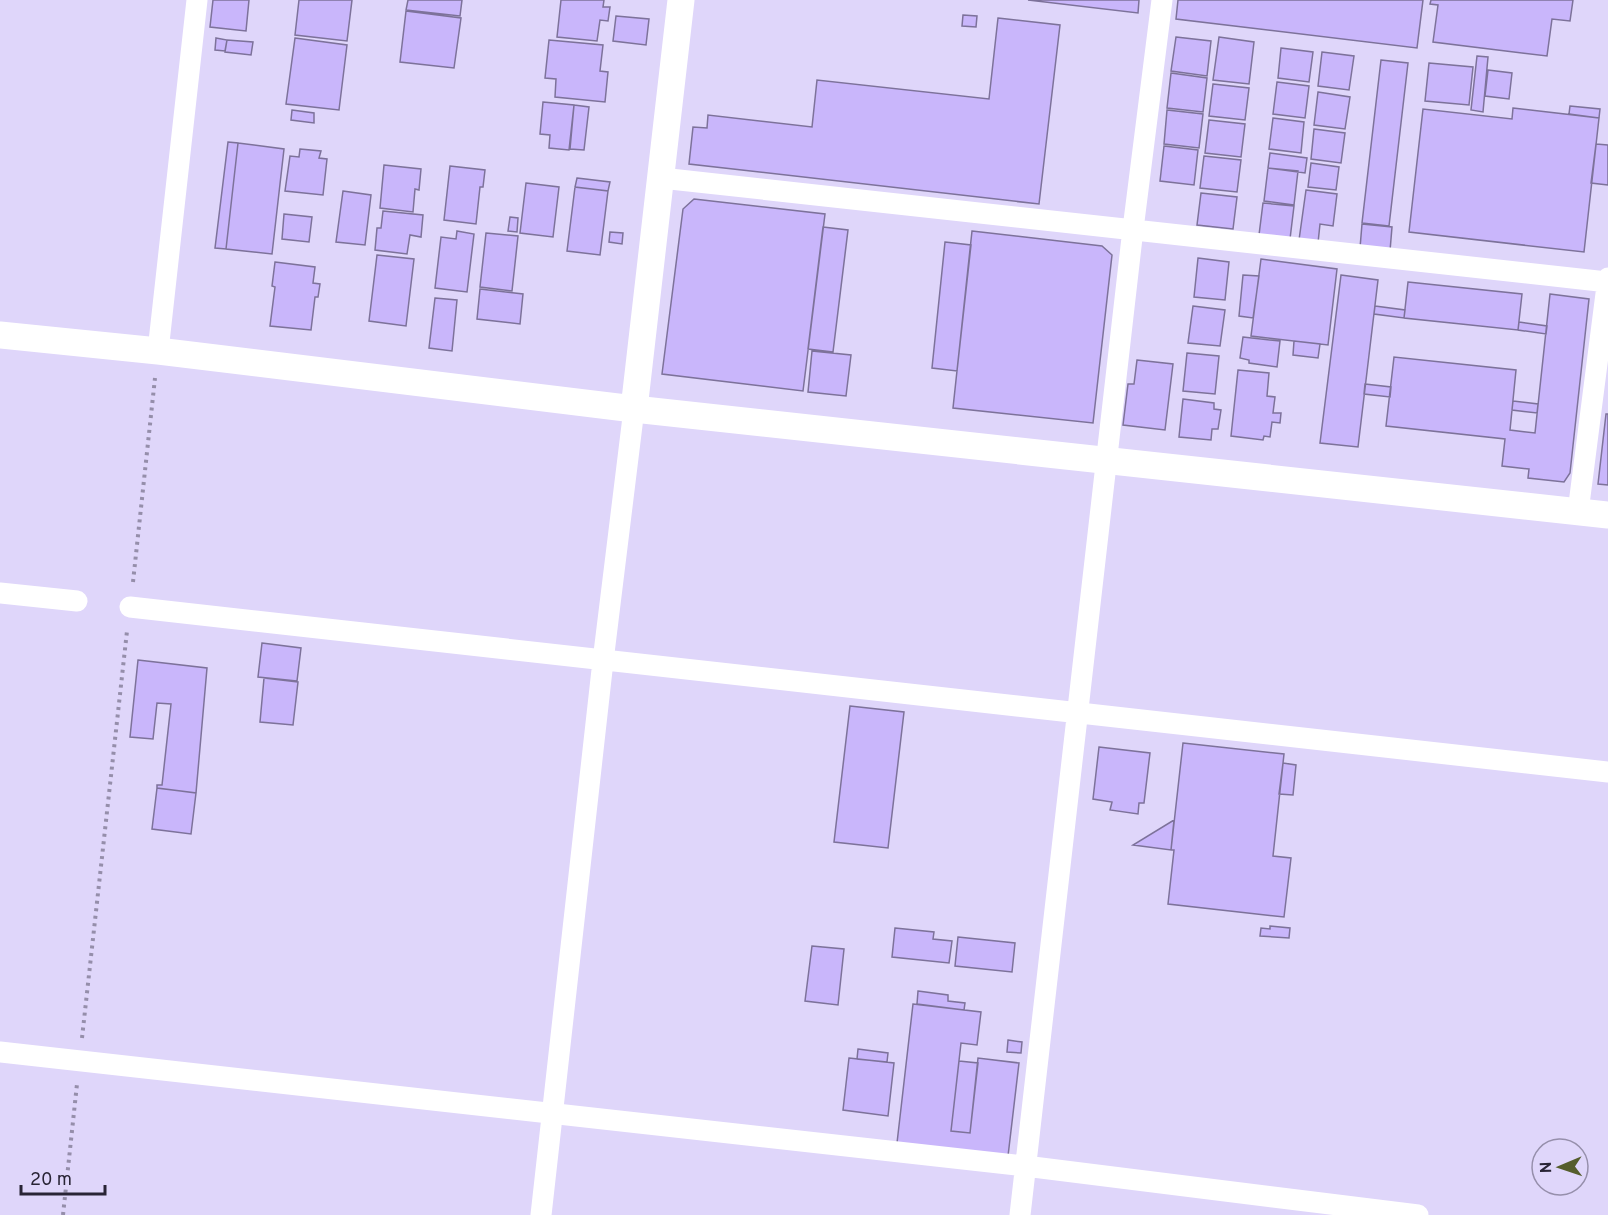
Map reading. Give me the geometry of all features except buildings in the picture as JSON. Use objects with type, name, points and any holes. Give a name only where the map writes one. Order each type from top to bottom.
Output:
[{"type":"street","points":[[158,351],[197,0]]},
{"type":"street","points":[[541,1215],[603,661],[681,0]]},
{"type":"street","points":[[1020,1215],[1133,229],[1162,0]]},
{"type":"street","points":[[661,178],[1608,281],[1578,512]]},
{"type":"street","points":[[0,335],[158,351],[634,409],[1608,515]]},
{"type":"street","points":[[0,593],[77,601]]},
{"type":"street","points":[[130,607],[1608,772]]},
{"type":"street","points":[[0,1052],[1026,1166],[1418,1215]]},
{"type":"path","points":[[63,1215],[158,351]]}]
